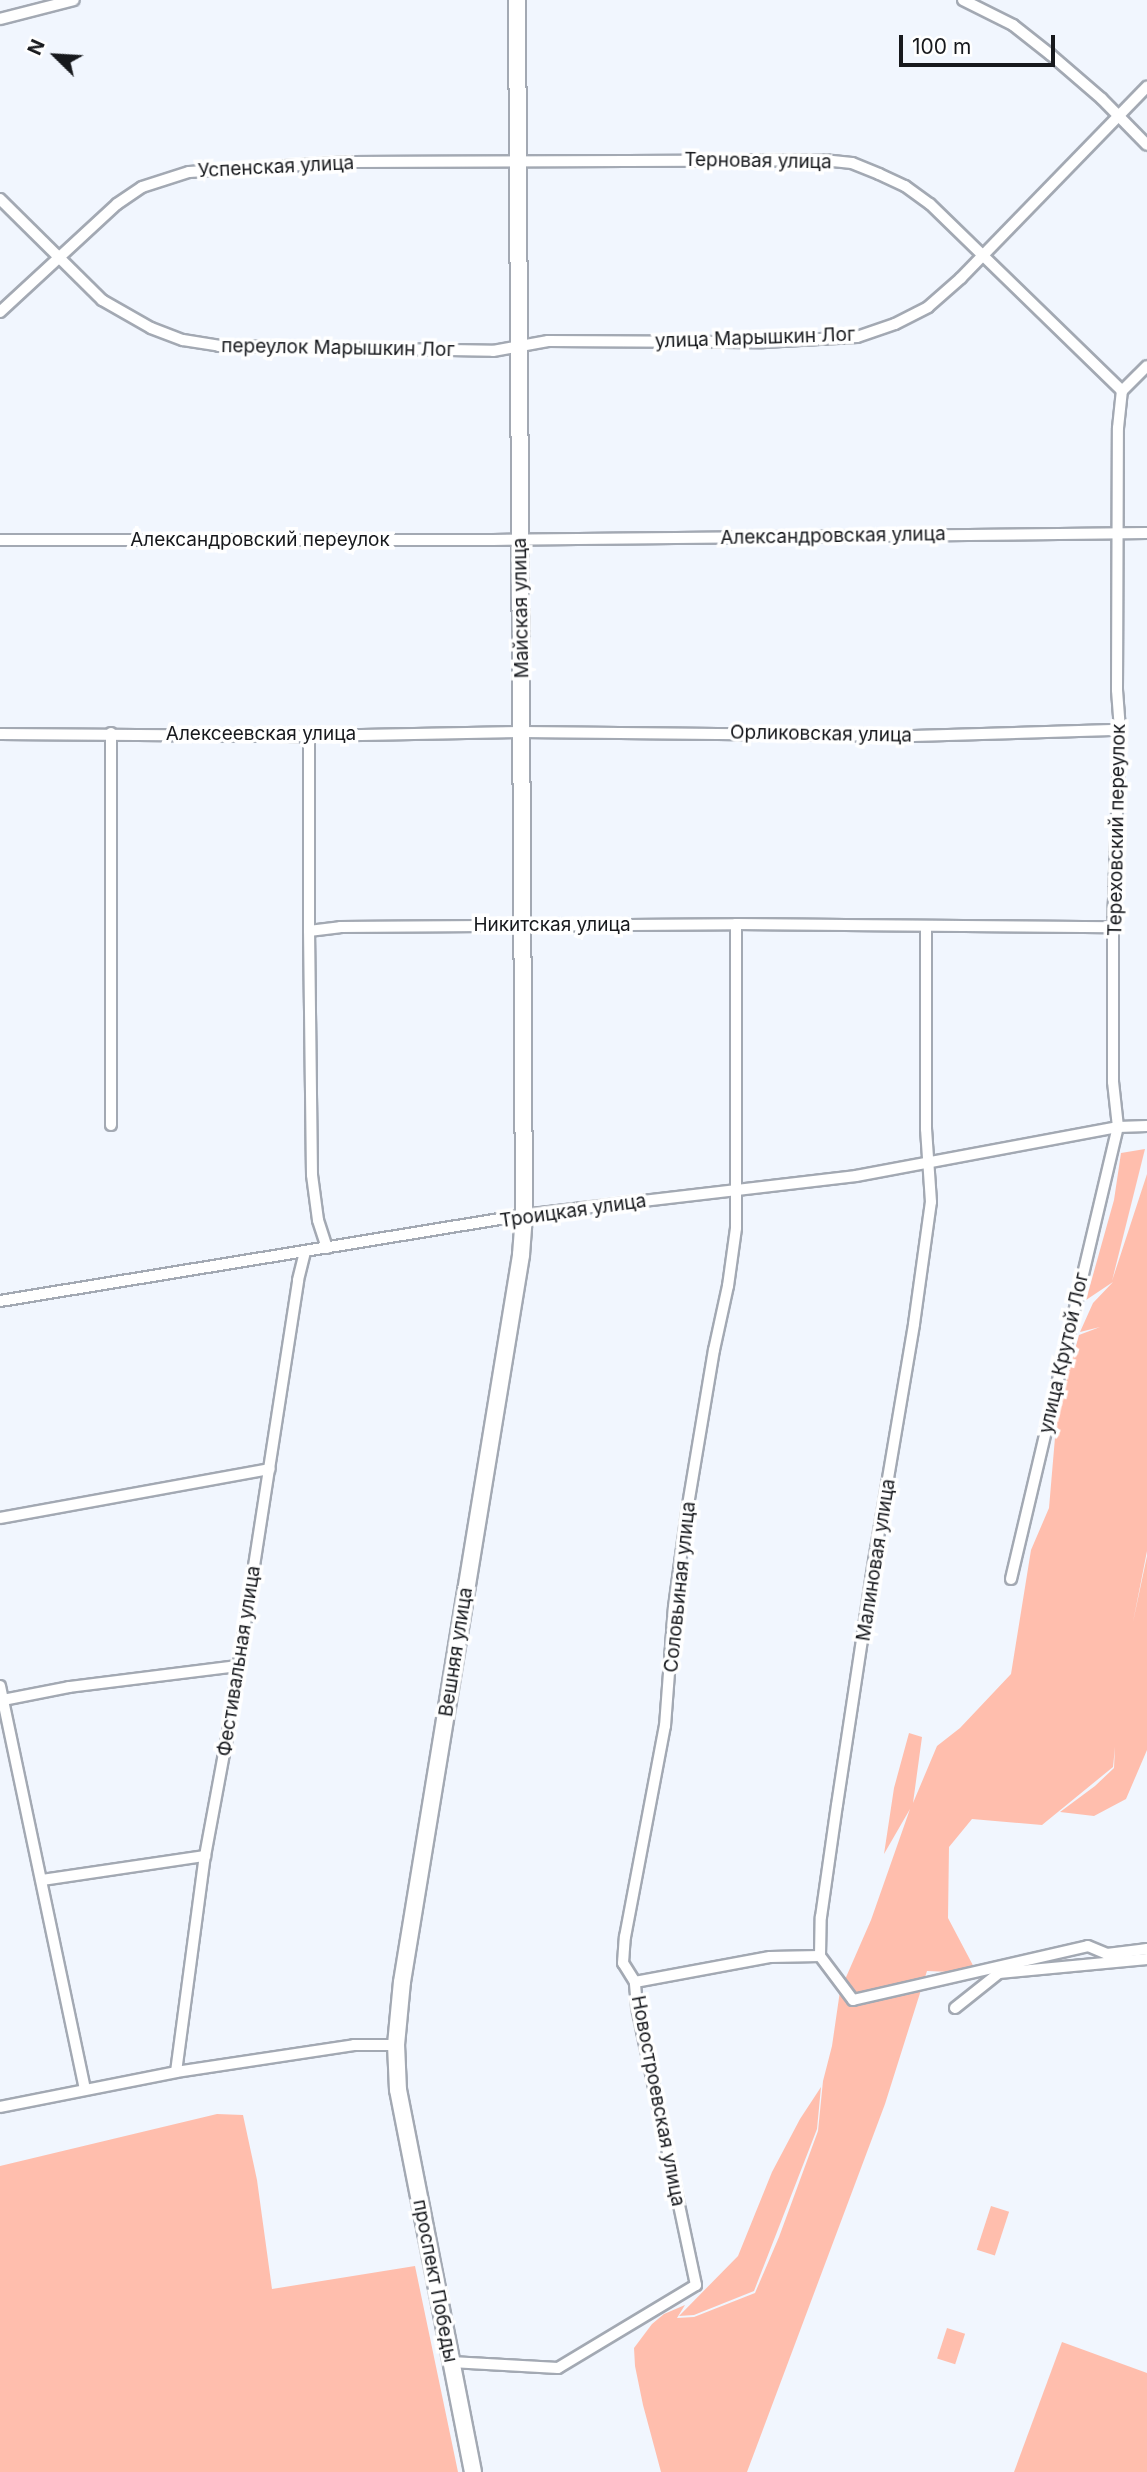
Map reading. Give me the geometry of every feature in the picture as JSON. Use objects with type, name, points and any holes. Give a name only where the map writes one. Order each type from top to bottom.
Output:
[{"type":"street","points":[[0,19],[74,0]]},
{"type":"street","name":"Майская улица","points":[[517,0],[524,1216]]},
{"type":"street","points":[[964,0],[1013,25],[1119,116],[1147,145]]},
{"type":"street","name":"улица Марышкин Лог","points":[[518,347],[548,341],[764,342],[857,337],[895,324],[928,307],[983,255],[1147,87]]},
{"type":"street","name":"Терновая улица","points":[[518,159],[823,160],[852,163],[905,186],[930,204],[1122,391]]},
{"type":"street","name":"Успенская улица","points":[[0,312],[117,204],[142,187],[188,172],[350,162],[518,159]]},
{"type":"street","name":"переулок Марышкин Лог","points":[[0,199],[57,258],[110,306],[151,328],[183,340],[219,346],[493,351],[518,347]]},
{"type":"street","points":[[1122,391],[1147,366]]},
{"type":"street","name":"Тереховский переулок","points":[[1118,1128],[1113,1082],[1113,927],[1120,730],[1116,690],[1118,428],[1122,391]]},
{"type":"street","name":"Александровская улица","points":[[520,539],[1147,533]]},
{"type":"street","name":"Александровский переулок","points":[[0,540],[520,539]]},
{"type":"street","name":"Орликовская улица","points":[[522,732],[913,736],[1120,730]]},
{"type":"street","name":"Алексеевская улица","points":[[0,733],[309,736],[522,732]]},
{"type":"street","points":[[111,733],[111,1125]]},
{"type":"street","points":[[309,736],[312,1175],[318,1220],[327,1248]]},
{"type":"street","name":"Соловьиная улица","points":[[635,1982],[623,1963],[625,1937],[664,1726],[674,1607],[686,1518],[714,1350],[729,1286],[737,1189],[736,924]]},
{"type":"street","name":"Никитская улица","points":[[309,931],[340,927],[524,925],[1113,927]]},
{"type":"street","name":"Малиновая улица","points":[[820,1956],[821,1917],[931,1202],[926,927]]},
{"type":"street","name":"Троицкая улица","points":[[0,1301],[524,1216],[929,1165],[1118,1128],[1147,1126]]},
{"type":"street","name":"улица Крутой Лог","points":[[1011,1579],[1118,1128]]},
{"type":"street","name":"Вешняя улица","points":[[398,2090],[396,2045],[402,1982],[521,1255],[524,1216]]},
{"type":"street","name":"Фестивальная улица","points":[[176,2072],[205,1856],[228,1732],[298,1280],[305,1251]]},
{"type":"street","points":[[0,1518],[270,1469]]},
{"type":"street","points":[[3,1700],[69,1687],[237,1666]]},
{"type":"street","points":[[0,1686],[85,2089]]},
{"type":"street","points":[[42,1880],[205,1856]]},
{"type":"street","points":[[820,1956],[853,2000],[1088,1946],[1107,1954],[1147,1949]]},
{"type":"street","name":"Новостроевская улица","points":[[451,2362],[558,2368],[696,2286],[637,2007],[635,1982],[770,1957],[820,1956]]},
{"type":"street","points":[[956,2008],[999,1973],[1147,1959]]},
{"type":"street","points":[[0,2107],[176,2072],[354,2045],[396,2045]]},
{"type":"street","name":"проспект Победы","points":[[398,2090],[472,2472]]},
{"type":"shaded area","points":[[1145,1149],[1112,1281],[1147,1174],[1147,1551],[1133,1622],[1147,1556],[1147,1750],[1126,1799],[1094,1816],[1060,1812],[1114,1768],[1115,1747],[1113,1767],[1042,1825],[972,1819],[949,1847],[948,1918],[977,1973],[927,1971],[885,2104],[747,2472],[661,2472],[643,2405],[634,2348],[652,2324],[664,2314],[685,2305],[677,2318],[694,2317],[755,2293],[779,2237],[818,2131],[823,2081],[832,2046],[840,1991],[871,1920],[910,1809],[884,1854],[894,1788],[909,1733],[922,1737],[913,1803],[937,1746],[960,1728],[1011,1674],[1031,1550],[1049,1508],[1057,1414],[1079,1335],[1100,1327],[1080,1332],[1093,1303],[1113,1282],[1086,1300],[1114,1200],[1121,1153]]},
{"type":"shaded area","points":[[821,2087],[817,2129],[754,2291],[694,2315],[679,2316],[738,2256],[772,2172],[800,2119]]},
{"type":"shaded area","points":[[217,2114],[243,2115],[257,2180],[272,2289],[415,2266],[458,2472],[0,2472],[0,2166]]},
{"type":"shaded area","points":[[991,2206],[1009,2212],[995,2256],[977,2250]]},
{"type":"shaded area","points":[[947,2328],[965,2334],[955,2364],[937,2358]]},
{"type":"shaded area","points":[[1062,2342],[1147,2373],[1147,2472],[1014,2472]]}]
